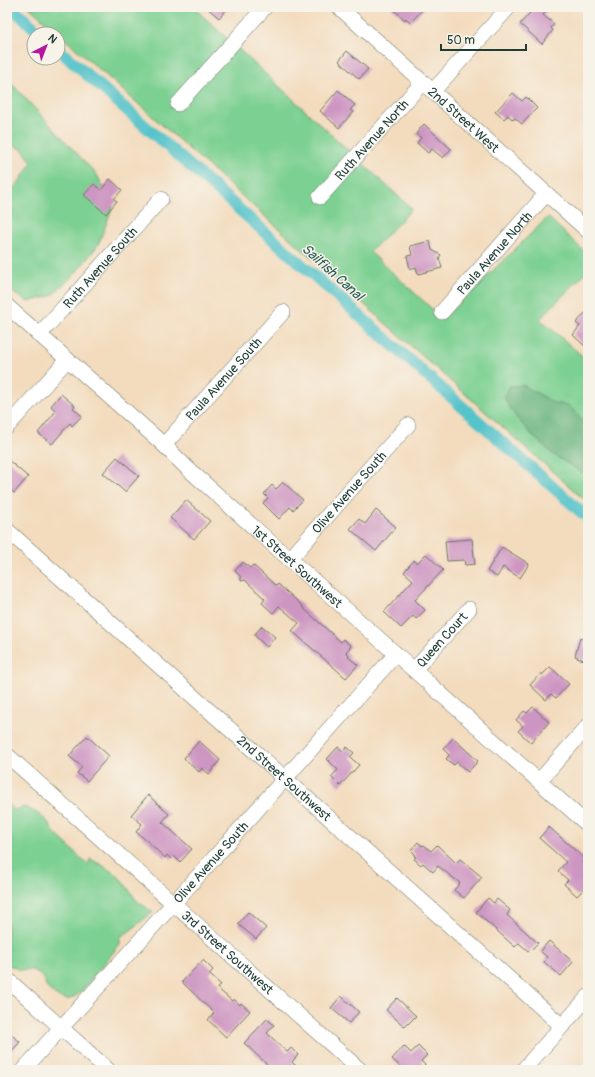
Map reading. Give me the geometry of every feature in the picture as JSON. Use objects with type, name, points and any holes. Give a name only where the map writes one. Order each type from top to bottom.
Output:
[{"type":"street","points":[[178,104],[265,7]]},
{"type":"street","name":"2nd Street West","points":[[339,7],[588,231]]},
{"type":"street","name":"Ruth Avenue North","points":[[320,197],[509,7]]},
{"type":"street","name":"Paula Avenue North","points":[[442,312],[546,194]]},
{"type":"street","name":"Ruth Avenue South","points":[[39,335],[161,199]]},
{"type":"street","name":"1st Street Southwest","points":[[7,306],[588,826]]},
{"type":"street","name":"Paula Avenue South","points":[[164,445],[284,312]]},
{"type":"street","points":[[7,427],[67,360]]},
{"type":"street","name":"Olive Avenue South","points":[[290,559],[408,425]]},
{"type":"street","name":"2nd Street Southwest","points":[[7,530],[562,1026]]},
{"type":"street","name":"Queen Court","points":[[414,670],[469,609]]},
{"type":"street","name":"Olive Avenue South","points":[[23,1070],[396,654]]},
{"type":"street","points":[[539,781],[588,726]]},
{"type":"street","name":"3rd Street Southwest","points":[[7,755],[360,1070]]},
{"type":"street","points":[[7,979],[108,1070]]},
{"type":"street","points":[[523,1070],[588,997]]},
{"type":"green space","points":[[29,7],[193,7],[412,209],[370,252],[443,319],[548,217],[588,255],[588,270],[540,319],[588,361],[588,434],[584,422],[568,405],[556,404],[533,391],[517,418],[535,438],[554,455],[588,476],[588,503],[66,40],[66,26],[50,26]]},
{"type":"green space","points":[[7,82],[12,84],[97,175],[113,206],[98,245],[74,275],[51,296],[28,302],[7,289],[7,194],[19,182],[32,162],[22,149],[7,143]]},
{"type":"green space","points":[[523,385],[556,404],[568,405],[584,422],[588,434],[588,476],[554,455],[535,438],[517,418],[504,397],[510,386]]},
{"type":"green space","points":[[7,804],[14,810],[25,807],[37,813],[47,821],[54,832],[88,865],[90,859],[112,872],[122,880],[137,901],[153,912],[120,937],[120,944],[80,993],[68,1000],[57,997],[47,988],[43,977],[32,970],[20,970],[7,964]]},
{"type":"building","points":[[206,7],[229,7],[219,18]]},
{"type":"building","points":[[391,7],[425,7],[410,23],[406,18],[405,20]]},
{"type":"building","points":[[535,7],[550,7],[543,15],[554,24],[551,28],[553,30],[542,44],[520,24]]},
{"type":"building","points":[[347,51],[368,69],[359,79],[339,61]]},
{"type":"building","points":[[338,90],[355,105],[350,110],[353,112],[339,128],[320,111]]},
{"type":"building","points":[[513,93],[522,101],[526,97],[537,108],[522,124],[515,118],[513,120],[508,115],[504,119],[495,112]]},
{"type":"building","points":[[424,124],[451,149],[443,158],[432,149],[428,153],[417,143],[421,138],[416,134]]},
{"type":"building","points":[[110,179],[122,190],[114,199],[117,201],[106,214],[84,195],[94,184],[101,190]]},
{"type":"building","points":[[430,241],[432,250],[441,255],[439,258],[442,268],[418,274],[416,267],[410,269],[407,256],[412,255],[410,246]]},
{"type":"building","points":[[588,310],[588,349],[573,335],[580,326],[576,323]]},
{"type":"building","points":[[61,394],[75,406],[73,408],[82,416],[72,426],[70,423],[52,444],[38,433],[56,411],[51,406]]},
{"type":"building","points":[[117,457],[139,476],[125,492],[103,473]]},
{"type":"building","points":[[7,459],[28,477],[14,493],[7,486]]},
{"type":"building","points":[[283,482],[303,500],[293,510],[290,507],[279,519],[263,503],[268,498],[264,494],[272,485],[276,489]]},
{"type":"building","points":[[186,500],[210,521],[194,539],[170,518]]},
{"type":"building","points":[[376,510],[396,527],[376,551],[350,529],[359,519],[365,524]]},
{"type":"building","points":[[472,539],[475,564],[465,565],[464,560],[447,561],[445,541]]},
{"type":"building","points":[[502,547],[529,564],[520,578],[503,567],[497,577],[487,571]]},
{"type":"building","points":[[426,554],[443,570],[415,600],[425,610],[416,619],[413,616],[401,628],[384,612],[413,580],[404,572],[414,560],[417,563]]},
{"type":"building","points":[[243,562],[250,568],[253,565],[276,586],[278,584],[341,642],[343,639],[351,646],[346,652],[349,655],[348,657],[358,665],[346,678],[292,631],[299,623],[279,606],[273,613],[262,603],[265,599],[245,580],[241,581],[241,577],[235,571]]},
{"type":"building","points":[[262,626],[275,637],[267,647],[254,635]]},
{"type":"building","points":[[580,638],[588,641],[588,661],[575,656]]},
{"type":"building","points":[[550,667],[569,684],[556,698],[551,694],[546,700],[530,685],[541,673],[542,675]]},
{"type":"building","points":[[533,707],[549,722],[531,743],[518,731],[523,726],[516,720],[524,711],[527,713]]},
{"type":"building","points":[[87,736],[109,756],[87,781],[77,773],[82,767],[69,756]]},
{"type":"building","points":[[453,738],[478,761],[468,772],[457,762],[454,765],[446,759],[449,755],[443,749]]},
{"type":"building","points":[[199,741],[220,760],[209,774],[202,768],[199,772],[184,758]]},
{"type":"building","points":[[338,747],[343,751],[347,747],[354,753],[350,757],[359,765],[340,786],[331,777],[338,770],[327,759]]},
{"type":"building","points":[[148,795],[169,814],[162,822],[192,849],[180,862],[174,856],[171,859],[167,855],[165,858],[136,832],[142,824],[131,815]]},
{"type":"building","points":[[549,827],[585,859],[582,863],[588,869],[588,885],[577,896],[564,884],[568,880],[558,871],[566,862],[539,838]]},
{"type":"building","points":[[418,842],[431,851],[437,845],[456,863],[460,859],[482,877],[464,898],[454,890],[460,883],[438,866],[433,872],[423,863],[421,865],[414,859],[416,857],[414,856],[415,854],[411,850]]},
{"type":"building","points":[[488,898],[494,903],[497,899],[510,910],[507,915],[538,943],[529,952],[519,943],[515,947],[476,912]]},
{"type":"building","points":[[248,912],[266,928],[256,939],[238,924]]},
{"type":"building","points":[[549,941],[573,962],[561,976],[544,962],[547,957],[540,951]]},
{"type":"building","points":[[203,960],[213,970],[209,974],[221,985],[217,988],[232,1001],[234,999],[250,1011],[226,1037],[208,1020],[214,1013],[182,982]]},
{"type":"building","points":[[341,996],[359,1012],[349,1023],[331,1008]]},
{"type":"building","points":[[397,998],[416,1016],[405,1027],[386,1010]]},
{"type":"building","points":[[267,1019],[274,1025],[267,1033],[287,1052],[291,1048],[298,1055],[292,1062],[300,1070],[273,1070],[244,1043]]},
{"type":"building","points":[[7,1031],[20,1042],[7,1056]]},
{"type":"building","points":[[404,1046],[411,1053],[418,1046],[427,1055],[421,1061],[430,1070],[404,1070],[392,1059]]},
{"type":"waterway","name":"Sailfish Canal","points":[[11,7],[32,26]]},
{"type":"waterway","name":"Sailfish Canal","points":[[66,56],[588,518]]}]
